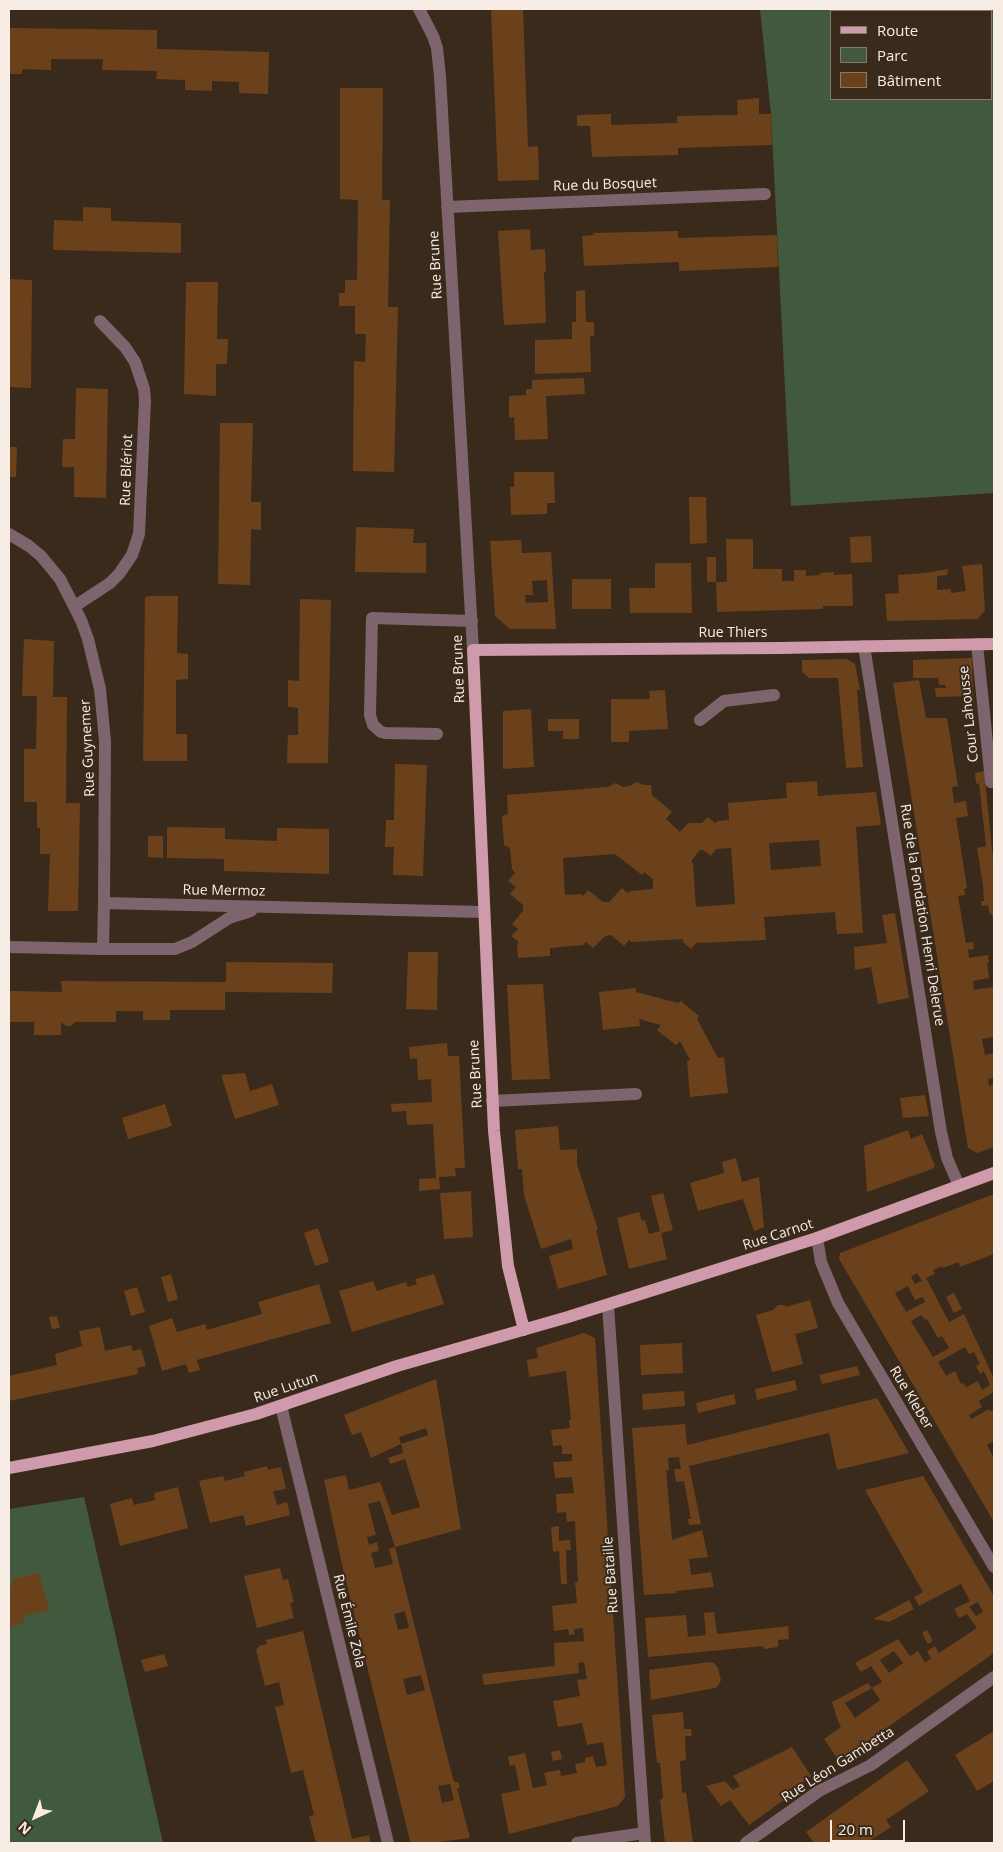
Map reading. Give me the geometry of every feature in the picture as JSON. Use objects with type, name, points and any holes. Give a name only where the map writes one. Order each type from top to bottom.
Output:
[{"type":"main road","name":"Rue Thiers","points":[[473,650],[994,644]]},
{"type":"main road","name":"Rue Brune","points":[[473,650],[492,1101],[506,1250],[516,1303],[524,1330]]},
{"type":"main road","name":"Rue Carnot","points":[[568,1317],[817,1238],[994,1173]]},
{"type":"main road","name":"Rue Lutun","points":[[9,1468],[153,1442],[217,1426],[397,1366],[568,1317]]},
{"type":"street","name":"Rue Brune","points":[[419,9],[433,36],[438,59],[473,650]]},
{"type":"street","name":"Rue du Bosquet","points":[[447,207],[765,194]]},
{"type":"street","name":"Rue Blériot","points":[[75,606],[110,583],[120,574],[132,555],[139,534],[144,389],[135,362],[125,347],[100,321]]},
{"type":"street","name":"Rue Guynemer","points":[[9,534],[30,546],[60,579],[75,606],[88,639],[100,689],[104,724],[106,757],[104,903]]},
{"type":"street","points":[[436,734],[385,733],[373,725],[370,715],[372,618],[472,621]]},
{"type":"street","name":"Cour Lahousse","points":[[977,644],[991,782]]},
{"type":"street","name":"Rue de la Fondation Henri Delerue","points":[[864,646],[941,1132],[947,1158],[959,1186]]},
{"type":"street","points":[[700,720],[724,701],[774,695]]},
{"type":"street","points":[[103,949],[104,903]]},
{"type":"street","name":"Rue Mermoz","points":[[104,903],[483,912]]},
{"type":"street","points":[[9,947],[165,950],[183,947],[229,918],[268,908]]},
{"type":"street","points":[[492,1101],[636,1094]]},
{"type":"street","name":"Rue Kleber","points":[[817,1238],[821,1262],[831,1289],[994,1567]]},
{"type":"street","name":"Rue Bataille","points":[[608,1305],[644,1838]]},
{"type":"street","name":"Rue Émile Zola","points":[[281,1406],[388,1843]]},
{"type":"street","name":"Rue Léon Gambetta","points":[[746,1843],[819,1791],[871,1765],[994,1677]]},
{"type":"street","points":[[577,1843],[644,1838]]},
{"type":"green space","points":[[760,9],[994,9],[994,493],[791,506],[771,114]]},
{"type":"green space","points":[[84,1497],[163,1843],[9,1843],[9,1509]]},
{"type":"building","points":[[491,9],[523,9],[528,147],[538,146],[539,180],[498,181]]},
{"type":"building","points":[[9,28],[157,30],[157,49],[269,52],[268,94],[239,93],[239,82],[212,81],[212,91],[185,90],[185,80],[156,79],[157,71],[102,70],[103,59],[51,59],[51,70],[22,69],[22,74],[9,74]]},
{"type":"building","points":[[340,88],[383,88],[382,200],[390,200],[388,307],[398,307],[394,472],[353,471],[354,361],[365,362],[366,334],[355,334],[355,306],[339,306],[339,293],[345,293],[345,280],[357,280],[358,200],[340,199]]},
{"type":"building","points":[[759,98],[759,114],[771,114],[772,145],[678,148],[678,155],[592,157],[590,126],[577,126],[577,115],[611,114],[611,125],[677,123],[677,116],[738,115],[737,100]]},
{"type":"building","points":[[83,207],[111,208],[111,221],[181,223],[181,253],[53,250],[54,220],[83,221]]},
{"type":"building","points":[[530,229],[531,250],[545,249],[546,323],[504,325],[498,231]]},
{"type":"building","points":[[678,231],[678,238],[777,235],[778,267],[679,271],[679,262],[584,266],[582,236],[594,235],[593,233]]},
{"type":"building","points":[[9,279],[32,280],[31,388],[9,387]]},
{"type":"building","points":[[186,282],[218,282],[217,339],[228,339],[227,364],[216,364],[216,396],[184,394]]},
{"type":"building","points":[[585,290],[586,322],[594,322],[594,336],[590,336],[591,372],[535,374],[535,340],[572,339],[572,322],[576,322],[576,291]]},
{"type":"building","points":[[584,378],[585,394],[546,396],[548,439],[515,440],[514,417],[509,418],[509,396],[526,395],[526,389],[532,389],[532,380]]},
{"type":"building","points":[[76,388],[108,389],[106,498],[74,497],[74,467],[62,467],[63,439],[75,439]]},
{"type":"building","points":[[220,423],[253,423],[251,502],[261,502],[261,530],[251,529],[250,585],[218,584]]},
{"type":"building","points":[[9,447],[17,447],[16,477],[9,477]]},
{"type":"building","points":[[514,472],[554,472],[555,503],[547,503],[547,514],[511,515],[510,487],[514,487]]},
{"type":"building","points":[[689,497],[706,497],[707,543],[690,544]]},
{"type":"building","points":[[356,527],[414,529],[413,543],[426,543],[426,573],[355,572]]},
{"type":"building","points":[[871,536],[872,562],[851,563],[850,537]]},
{"type":"building","points":[[726,539],[753,539],[753,569],[782,569],[782,581],[794,581],[794,570],[806,570],[806,576],[834,572],[834,575],[852,574],[853,606],[823,606],[823,609],[717,612],[716,582],[727,582]]},
{"type":"building","points":[[521,540],[522,553],[551,552],[556,629],[510,629],[495,616],[490,541]],"holes":[[[547,580],[548,602],[526,603],[525,595],[533,595],[532,581]]]},
{"type":"building","points":[[707,557],[716,557],[716,582],[707,582]]},
{"type":"building","points":[[655,563],[691,563],[692,613],[630,613],[629,588],[655,588]]},
{"type":"building","points":[[982,564],[985,610],[978,619],[887,621],[885,594],[899,593],[898,575],[948,569],[947,575],[937,576],[937,590],[951,589],[951,593],[966,591],[962,566]]},
{"type":"building","points":[[572,579],[611,579],[611,609],[572,609]]},
{"type":"building","points":[[178,596],[177,653],[188,654],[188,679],[176,680],[176,734],[187,734],[187,761],[143,761],[145,597]]},
{"type":"building","points":[[300,599],[331,600],[328,763],[287,763],[288,735],[298,735],[298,708],[288,707],[288,680],[299,681]]},
{"type":"building","points":[[24,639],[54,641],[53,697],[67,697],[66,803],[80,803],[78,911],[48,911],[50,854],[40,854],[37,802],[24,802],[24,749],[36,749],[37,696],[22,696]]},
{"type":"building","points":[[972,658],[973,696],[936,697],[935,688],[946,688],[945,685],[939,685],[938,678],[913,678],[913,660]]},
{"type":"building","points":[[847,659],[855,664],[860,690],[857,690],[863,767],[846,768],[838,678],[809,678],[802,672],[802,660]]},
{"type":"building","points":[[919,680],[926,718],[947,718],[958,786],[952,787],[954,803],[966,801],[968,816],[956,818],[967,888],[964,889],[965,895],[958,896],[966,943],[973,942],[974,949],[968,950],[969,958],[988,955],[989,963],[987,963],[989,978],[973,981],[974,990],[993,987],[994,1037],[982,1039],[985,1055],[994,1053],[994,1078],[988,1079],[989,1086],[994,1084],[994,1147],[977,1153],[968,1148],[893,683]]},
{"type":"building","points":[[665,690],[668,729],[629,731],[629,742],[611,742],[611,699],[650,699],[649,691]]},
{"type":"building","points":[[531,709],[534,767],[503,769],[503,711]]},
{"type":"building","points":[[548,719],[579,719],[579,739],[563,739],[563,731],[548,731]]},
{"type":"building","points":[[395,764],[427,765],[423,876],[393,875],[394,847],[385,847],[386,820],[394,820]]},
{"type":"building","points":[[984,771],[994,868],[993,920],[988,905],[982,906],[981,901],[984,901],[983,885],[977,848],[986,846],[979,783],[976,784],[975,773]]},
{"type":"building","points":[[817,781],[818,796],[876,792],[881,825],[856,827],[863,933],[837,934],[835,912],[764,917],[766,940],[697,942],[691,949],[683,942],[683,939],[632,942],[629,940],[624,946],[611,935],[605,936],[593,948],[586,942],[583,945],[550,948],[550,956],[518,958],[517,945],[519,942],[511,936],[518,929],[512,924],[523,911],[523,905],[510,894],[516,887],[508,881],[515,873],[512,869],[510,848],[504,845],[502,817],[508,814],[507,795],[608,787],[615,783],[623,787],[630,786],[636,782],[651,785],[652,795],[672,812],[666,819],[680,832],[688,823],[702,823],[708,817],[715,823],[729,820],[728,803],[787,798],[786,783]],"holes":[[[819,840],[821,866],[771,870],[769,843]],[[731,848],[735,904],[696,907],[693,863],[691,861],[700,850],[711,856],[716,849]],[[615,854],[642,875],[644,872],[653,879],[653,889],[630,891],[628,893],[622,888],[609,902],[603,902],[588,890],[583,896],[581,894],[565,895],[563,858]]]},
{"type":"building","points":[[167,827],[225,828],[225,839],[277,841],[277,828],[329,829],[329,874],[224,871],[224,859],[167,858]]},
{"type":"building","points":[[148,836],[163,836],[163,858],[148,857]]},
{"type":"building","points":[[895,913],[909,998],[878,1004],[871,967],[855,970],[854,947],[887,943],[882,915]]},
{"type":"building","points":[[408,952],[438,952],[437,1010],[406,1009]]},
{"type":"building","points":[[226,962],[333,963],[332,993],[225,992],[225,1010],[170,1010],[170,1020],[143,1020],[143,1011],[116,1011],[116,1022],[75,1022],[71,1026],[66,1026],[61,1022],[61,1035],[34,1035],[34,1022],[9,1022],[9,991],[62,992],[61,981],[226,982]]},
{"type":"building","points":[[543,984],[550,1079],[512,1080],[507,985]]},
{"type":"building","points":[[636,988],[636,992],[678,1003],[681,1001],[699,1016],[697,1019],[718,1058],[724,1057],[728,1093],[690,1097],[687,1061],[690,1060],[680,1041],[676,1045],[657,1030],[661,1025],[639,1019],[640,1026],[603,1030],[599,992]]},
{"type":"building","points":[[447,1043],[448,1056],[459,1056],[465,1168],[455,1168],[456,1176],[439,1177],[440,1189],[419,1191],[419,1179],[436,1178],[433,1124],[407,1125],[406,1111],[392,1112],[391,1104],[432,1102],[431,1079],[418,1080],[417,1058],[410,1059],[409,1047]]},
{"type":"building","points":[[245,1073],[250,1091],[272,1084],[279,1105],[235,1119],[221,1075]]},
{"type":"building","points":[[925,1095],[929,1116],[903,1118],[900,1098]]},
{"type":"building","points":[[165,1104],[172,1126],[128,1139],[122,1118]]},
{"type":"building","points":[[558,1126],[560,1150],[577,1149],[577,1164],[598,1230],[596,1230],[607,1275],[558,1289],[549,1256],[573,1249],[571,1239],[541,1249],[524,1195],[522,1169],[518,1169],[515,1130]]},
{"type":"building","points":[[908,1130],[911,1139],[922,1134],[935,1166],[932,1169],[867,1192],[864,1146]]},
{"type":"building","points":[[736,1158],[742,1182],[759,1177],[764,1227],[754,1231],[743,1199],[698,1211],[690,1183],[724,1173],[722,1162]]},
{"type":"building","points":[[471,1191],[473,1237],[444,1239],[440,1193]]},
{"type":"building","points":[[663,1193],[673,1230],[661,1233],[667,1259],[629,1269],[617,1218],[639,1212],[642,1221],[645,1220],[649,1234],[660,1231],[651,1196]]},
{"type":"building","points":[[994,1194],[994,1254],[960,1267],[959,1262],[943,1268],[942,1266],[933,1270],[935,1274],[926,1278],[949,1322],[964,1314],[994,1379],[994,1392],[979,1401],[982,1407],[969,1415],[971,1419],[989,1409],[990,1411],[994,1409],[994,1441],[987,1445],[994,1458],[994,1522],[839,1259],[840,1253]],"holes":[[[917,1273],[922,1281],[915,1284],[911,1277]],[[908,1286],[915,1300],[923,1297],[925,1302],[906,1312],[895,1293]],[[921,1315],[925,1320],[927,1319],[938,1338],[942,1336],[949,1348],[933,1357],[911,1321]],[[965,1347],[969,1354],[974,1352],[980,1364],[976,1366],[980,1374],[984,1371],[990,1385],[982,1390],[978,1381],[966,1387],[963,1383],[961,1384],[955,1371],[946,1376],[938,1362]]]},
{"type":"building","points":[[318,1228],[329,1262],[315,1266],[304,1233]]},
{"type":"building","points":[[171,1274],[178,1299],[168,1302],[161,1277]]},
{"type":"building","points":[[434,1274],[444,1304],[352,1332],[339,1291],[373,1281],[377,1291],[406,1282],[408,1287],[417,1284],[415,1279]]},
{"type":"building","points":[[319,1284],[331,1323],[197,1360],[200,1370],[189,1373],[186,1364],[162,1371],[149,1326],[172,1318],[177,1332],[205,1324],[207,1330],[262,1314],[258,1302]]},
{"type":"building","points":[[137,1287],[145,1312],[131,1316],[124,1291]]},
{"type":"building","points":[[954,1293],[962,1309],[954,1313],[946,1297]]},
{"type":"building","points":[[810,1300],[818,1328],[795,1334],[803,1364],[772,1372],[756,1315],[773,1310],[778,1305],[786,1307]]},
{"type":"building","points":[[57,1316],[60,1328],[52,1329],[49,1317]]},
{"type":"building","points":[[100,1327],[105,1351],[131,1345],[133,1351],[141,1349],[146,1366],[137,1368],[138,1374],[9,1401],[9,1376],[57,1365],[55,1354],[82,1346],[79,1331]]},
{"type":"building","points":[[584,1333],[595,1338],[625,1797],[618,1806],[509,1834],[501,1794],[520,1790],[515,1765],[510,1766],[508,1757],[525,1753],[533,1788],[547,1785],[544,1773],[560,1770],[561,1776],[577,1773],[575,1764],[585,1762],[585,1758],[593,1756],[596,1767],[607,1765],[603,1742],[587,1745],[582,1723],[558,1727],[553,1701],[580,1696],[577,1680],[587,1679],[584,1662],[578,1663],[579,1673],[484,1685],[482,1674],[555,1666],[554,1643],[584,1641],[583,1628],[574,1629],[575,1634],[569,1635],[568,1629],[554,1631],[552,1606],[577,1603],[575,1582],[578,1582],[575,1521],[567,1522],[566,1512],[557,1513],[556,1494],[574,1493],[572,1477],[555,1478],[553,1462],[572,1461],[572,1454],[562,1454],[562,1445],[553,1446],[551,1430],[570,1428],[569,1420],[571,1420],[566,1371],[529,1377],[527,1360],[538,1358],[536,1348]]},
{"type":"building","points":[[682,1343],[683,1373],[641,1375],[640,1345]]},
{"type":"building","points":[[857,1366],[860,1375],[822,1384],[819,1375]]},
{"type":"building","points":[[436,1379],[461,1529],[395,1547],[454,1782],[458,1782],[460,1788],[457,1788],[470,1838],[431,1843],[413,1843],[410,1841],[341,1560],[324,1480],[346,1475],[349,1490],[380,1482],[392,1515],[420,1507],[405,1459],[390,1464],[388,1458],[403,1453],[401,1444],[371,1458],[361,1432],[352,1435],[344,1415]],"holes":[[[426,1428],[428,1435],[401,1444],[399,1437]],[[380,1501],[395,1547],[389,1549],[393,1564],[375,1568],[371,1553],[379,1551],[377,1542],[369,1545],[367,1537],[376,1535],[368,1504]],[[405,1611],[409,1628],[398,1630],[394,1614]],[[421,1675],[425,1690],[407,1695],[403,1679]],[[450,1784],[454,1800],[442,1803],[438,1786]]]},
{"type":"building","points":[[795,1380],[797,1390],[757,1400],[755,1389]]},
{"type":"building","points":[[684,1391],[685,1406],[643,1410],[642,1394]]},
{"type":"building","points":[[734,1394],[736,1404],[698,1413],[696,1403]]},
{"type":"building","points":[[877,1398],[909,1453],[837,1470],[829,1433],[689,1466],[701,1524],[689,1525],[688,1519],[691,1519],[684,1481],[676,1482],[674,1469],[681,1469],[679,1457],[668,1458],[669,1470],[666,1470],[672,1540],[702,1530],[708,1557],[689,1559],[691,1575],[711,1572],[714,1587],[676,1591],[677,1593],[644,1595],[632,1428],[685,1424],[687,1445]]},
{"type":"building","points":[[267,1466],[268,1470],[281,1467],[286,1489],[273,1491],[277,1505],[287,1502],[290,1515],[246,1526],[243,1515],[210,1523],[199,1481],[223,1476],[225,1481],[245,1476],[244,1472]]},
{"type":"building","points":[[923,1476],[994,1596],[994,1653],[839,1761],[824,1739],[841,1727],[832,1702],[868,1683],[872,1688],[882,1682],[871,1666],[861,1672],[855,1663],[898,1639],[910,1656],[918,1651],[925,1663],[931,1658],[927,1651],[935,1646],[939,1653],[977,1628],[967,1614],[959,1618],[954,1609],[970,1601],[961,1584],[919,1606],[914,1597],[923,1592],[865,1490]],"holes":[[[978,1602],[983,1612],[976,1616],[969,1607]],[[894,1651],[903,1663],[889,1673],[880,1660]],[[872,1688],[880,1700],[855,1718],[845,1703]]]},
{"type":"building","points":[[178,1487],[188,1528],[120,1546],[110,1504],[132,1498],[134,1505],[155,1500],[154,1493]]},
{"type":"building","points":[[559,1526],[559,1541],[570,1540],[571,1550],[566,1550],[567,1584],[561,1584],[559,1551],[553,1552],[551,1527]]},
{"type":"building","points":[[280,1568],[283,1580],[288,1579],[294,1602],[290,1603],[294,1618],[257,1628],[244,1576]]},
{"type":"building","points":[[39,1573],[49,1610],[23,1616],[25,1623],[9,1627],[9,1586],[13,1585],[12,1579]]},
{"type":"building","points":[[909,1600],[914,1609],[889,1622],[873,1619]]},
{"type":"building","points":[[714,1612],[717,1634],[788,1626],[789,1639],[778,1640],[778,1647],[764,1649],[763,1646],[648,1657],[645,1618],[686,1615],[688,1637],[706,1635],[704,1613]]},
{"type":"building","points":[[927,1630],[933,1641],[928,1644],[922,1633]]},
{"type":"building","points":[[303,1631],[352,1839],[369,1835],[371,1843],[316,1843],[309,1816],[314,1815],[303,1770],[291,1773],[275,1707],[284,1705],[279,1682],[265,1686],[256,1650],[259,1646],[267,1644],[266,1640]]},
{"type":"building","points":[[164,1654],[168,1666],[145,1672],[141,1660]]},
{"type":"building","points":[[714,1663],[718,1668],[721,1680],[715,1688],[651,1700],[649,1670]]},
{"type":"building","points":[[683,1712],[684,1729],[691,1729],[692,1736],[685,1736],[686,1760],[680,1761],[682,1793],[686,1792],[693,1843],[665,1843],[660,1800],[663,1798],[660,1763],[657,1763],[652,1715]]},
{"type":"building","points":[[994,1731],[994,1781],[977,1791],[955,1755]]},
{"type":"building","points":[[792,1747],[811,1776],[800,1784],[802,1787],[749,1825],[730,1800],[721,1806],[706,1786],[725,1781],[733,1790],[740,1786],[733,1776]]},
{"type":"building","points":[[560,1750],[562,1759],[553,1761],[551,1752]]},
{"type":"building","points":[[907,1760],[929,1791],[886,1820],[891,1827],[866,1843],[814,1843],[806,1832]]}]
